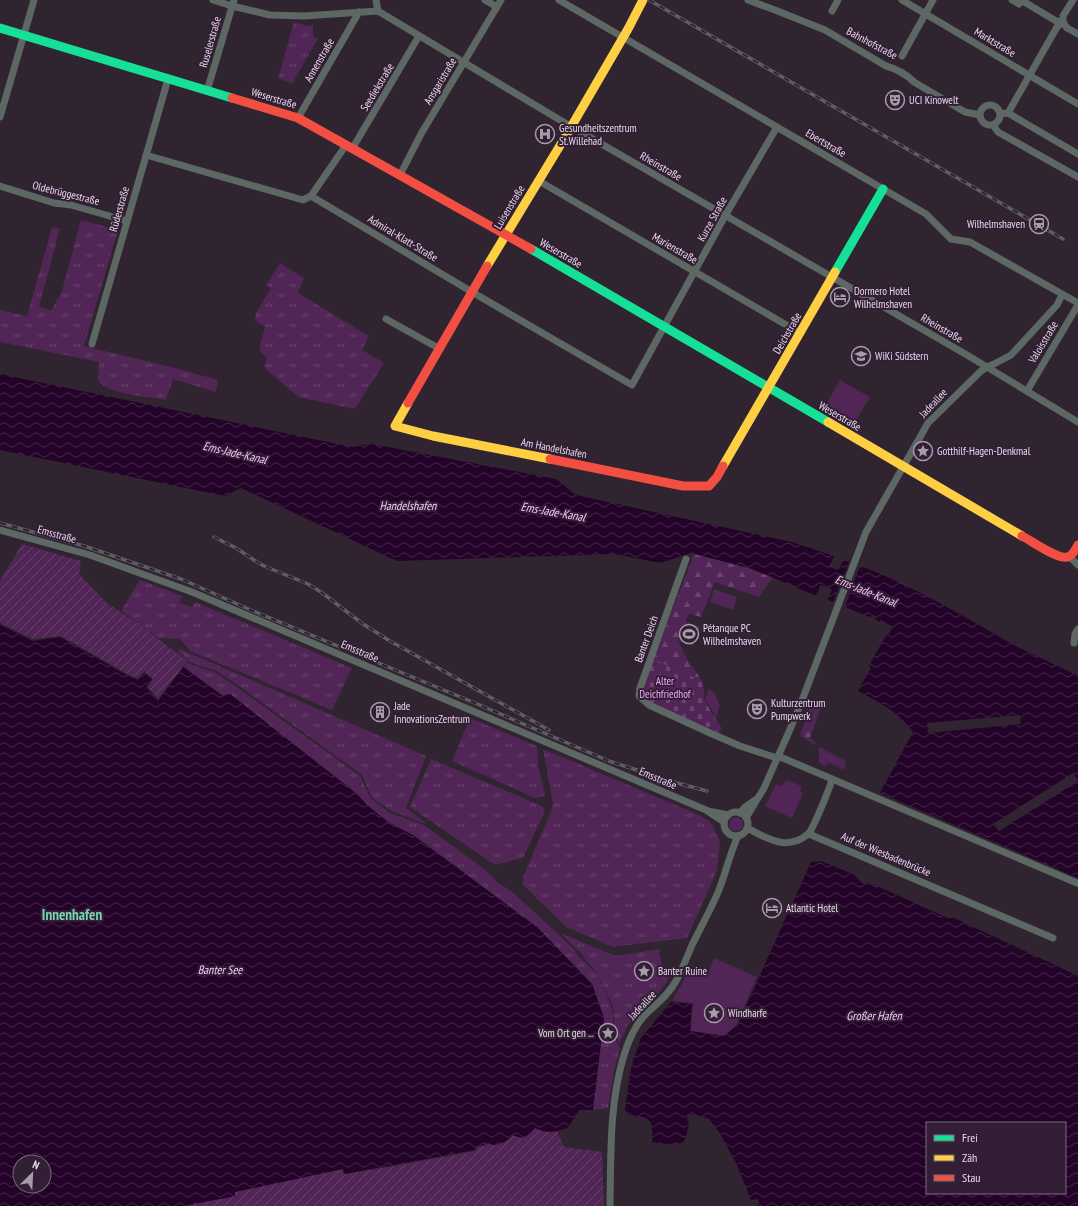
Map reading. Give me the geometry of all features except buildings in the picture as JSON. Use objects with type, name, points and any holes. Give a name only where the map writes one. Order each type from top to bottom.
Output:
[{"type":"street","points":[[0,117],[34,0]]},
{"type":"street","points":[[213,0],[233,3],[270,15],[304,16],[378,11],[376,0]]},
{"type":"street","points":[[485,0],[497,7]]},
{"type":"street","name":"Ansgaristraße","points":[[400,175],[421,134],[501,0]]},
{"type":"street","name":"Ebertstraße","points":[[559,0],[929,216],[951,239],[970,242],[1078,304]]},
{"type":"street","name":"Luisenstraße","points":[[395,426],[472,292],[623,37],[643,0]]},
{"type":"street","name":"Bahnhofstraße","points":[[748,0],[825,30],[886,66],[896,69],[914,82],[965,112],[980,115],[982,121],[986,124],[993,125],[998,132],[1078,177]]},
{"type":"street","points":[[832,10],[838,0]]},
{"type":"street","name":"Marktstraße","points":[[902,0],[1078,104]]},
{"type":"street","points":[[902,56],[933,0]]},
{"type":"street","points":[[1012,0],[1019,4],[1021,0],[1056,21],[1063,22]]},
{"type":"street","points":[[1073,0],[1063,16],[1063,22],[1068,28],[1078,34]]},
{"type":"street","name":"Ruselerstraße","points":[[207,91],[233,3]]},
{"type":"street","name":"Rheinstraße","points":[[378,11],[463,63],[987,367],[1078,422]]},
{"type":"street","name":"Annenstraße","points":[[298,118],[359,12]]},
{"type":"street","points":[[1008,113],[1056,27],[1063,22]]},
{"type":"street","name":"Weserstraße","points":[[0,28],[298,118],[507,235],[664,328],[1054,554],[1065,558],[1070,557]]},
{"type":"street","name":"Seediekstraße","points":[[311,196],[349,147],[419,36]]},
{"type":"street","name":"Rüderstraße","points":[[92,344],[168,79]]},
{"type":"street","points":[[980,115],[982,108],[990,105],[995,106],[999,110],[1000,114],[999,120],[993,125]]},
{"type":"street","points":[[1000,114],[1008,113],[1078,154]]},
{"type":"street","name":"Kurze Straße","points":[[632,385],[725,216],[777,127]]},
{"type":"street","points":[[146,154],[303,200],[311,196]]},
{"type":"street","name":"Marienstraße","points":[[539,180],[800,333]]},
{"type":"street","name":"Oldebrüggestraße","points":[[0,186],[54,203],[71,205],[127,221]]},
{"type":"street","name":"Deichstraße","points":[[709,486],[717,477],[883,189]]},
{"type":"street","name":"Admiral-Klatt-Straße","points":[[311,196],[632,385]]},
{"type":"street","name":"Jadeallee","points":[[778,757],[801,703],[866,532],[928,423],[963,388],[987,367],[1011,355],[1057,305],[1062,294]]},
{"type":"street","name":"Valoisstraße","points":[[1027,391],[1078,304]]},
{"type":"street","points":[[386,319],[440,349]]},
{"type":"street","name":"Am Handelshafen","points":[[395,426],[433,436],[683,486],[709,486]]},
{"type":"street","name":"Emsstraße","points":[[0,530],[90,555],[192,592],[706,810],[728,815]]},
{"type":"street","points":[[1078,545],[1070,557],[1078,565]]},
{"type":"street","name":"Banter Deich","points":[[686,559],[640,688],[639,696],[648,705],[710,734],[740,746],[778,757]]},
{"type":"street","points":[[1074,643],[1075,634],[1078,629]]},
{"type":"street","points":[[743,816],[745,807],[756,799],[764,788],[778,757],[1077,883]]},
{"type":"street","points":[[747,828],[778,842],[786,843],[794,842],[809,834],[832,780]]},
{"type":"street","name":"Emsstraße","points":[[706,810],[724,822]]},
{"type":"street","points":[[734,812],[743,816],[747,821],[747,828],[744,833],[738,836],[730,835],[725,829],[724,822],[728,815],[734,812]]},
{"type":"street","name":"Auf der Wiesbadenbrücke","points":[[809,834],[1053,938]]},
{"type":"street","name":"Jadeallee","points":[[730,835],[731,854]]},
{"type":"street","name":"Jadeallee","points":[[610,1206],[613,1113],[617,1082],[625,1050],[638,1024],[665,997],[676,982],[718,892],[738,836]]},
{"type":"green space","points":[[294,22],[308,26],[313,25],[313,36],[318,38],[292,84],[278,78]]},
{"type":"green space","points":[[81,220],[118,230],[84,346],[218,380],[216,392],[173,379],[166,400],[120,392],[103,385],[98,381],[99,362],[0,342],[0,310],[27,316],[52,227],[60,229],[39,306],[51,311],[62,291]]},
{"type":"green space","points":[[280,263],[304,278],[298,293],[369,336],[362,350],[384,363],[355,409],[298,397],[264,367],[267,359],[259,350],[265,327],[255,320],[256,313],[271,288],[266,285]]},
{"type":"green space","points":[[840,380],[870,397],[853,426],[824,408]]},
{"type":"green space","points":[[22,544],[81,561],[79,574],[108,604],[145,628],[188,660],[158,699],[148,687],[153,679],[144,671],[138,678],[131,676],[61,636],[33,639],[0,623],[0,581]]},
{"type":"green space","points":[[694,554],[749,568],[773,577],[759,597],[715,582],[701,617],[689,614],[678,640],[687,659],[703,682],[704,700],[721,727],[720,733],[642,688]]},
{"type":"green space","points":[[140,580],[182,596],[180,603],[192,607],[195,602],[352,668],[332,710],[190,651],[180,639],[159,638],[121,611]]},
{"type":"green space","points":[[714,589],[737,597],[733,610],[710,602]]},
{"type":"green space","name":"Pétanque PC Wilhelmshaven","points":[[685,622],[700,627],[693,646],[679,641]]},
{"type":"green space","points":[[180,649],[426,756],[406,808],[426,823],[425,824],[392,811],[372,798],[362,775],[217,671],[189,662],[189,660],[178,651]]},
{"type":"green space","name":"Alter Deichfriedhof","points":[[653,659],[703,682],[704,700],[721,727],[720,733],[650,704],[641,696],[642,688]]},
{"type":"green space","points":[[187,662],[214,672],[234,685],[360,776],[371,799],[390,813],[424,825],[487,871],[497,882],[510,890],[574,949],[579,957],[597,974],[610,1003],[613,1015],[614,1036],[620,1048],[608,1108],[593,1110],[604,1018],[592,984],[537,927],[415,836],[388,822],[367,805],[357,794],[230,694],[223,696],[184,667]]},
{"type":"green space","points":[[709,689],[715,694],[720,706],[716,717],[705,699]]},
{"type":"green space","points":[[813,701],[822,705],[810,738],[816,743],[814,745],[800,735]]},
{"type":"green space","points":[[470,718],[537,746],[538,765],[545,795],[535,798],[452,761]]},
{"type":"green space","points":[[820,747],[829,752],[825,761],[829,764],[825,766],[819,762]]},
{"type":"green space","points":[[543,749],[697,814],[709,821],[713,826],[720,841],[717,871],[687,938],[613,947],[566,927],[523,885],[523,877],[553,804]]},
{"type":"green space","points":[[829,752],[846,761],[844,770],[825,761]]},
{"type":"green space","points":[[431,759],[542,806],[545,811],[523,858],[495,865],[410,807]]},
{"type":"green space","points":[[786,780],[802,786],[800,791],[803,793],[792,818],[765,806],[776,784],[782,786]]},
{"type":"green space","points":[[736,817],[741,819],[743,824],[741,829],[736,831],[731,829],[729,824],[731,819]]},
{"type":"green space","points":[[560,933],[616,956],[659,949],[662,966],[672,972],[665,985],[653,999],[640,1010],[628,1025],[619,1044],[614,1030],[614,1012],[612,1004],[596,972],[580,952]]},
{"type":"green space","points":[[714,958],[757,977],[736,1025],[724,1036],[691,1031],[693,1003],[672,1001],[689,971],[702,976],[704,972],[708,974]]},
{"type":"green space","points":[[535,1128],[545,1132],[557,1130],[564,1147],[602,1152],[604,1206],[184,1206],[235,1196],[235,1192],[343,1169],[344,1174],[475,1151],[477,1147],[484,1146],[488,1143],[495,1145],[502,1144],[513,1135],[523,1138]]},
{"type":"water","points":[[0,374],[352,447],[372,444],[556,479],[576,495],[792,542],[834,556],[829,567],[838,570],[843,561],[870,569],[913,589],[1018,647],[1078,676],[1078,780],[1073,773],[993,824],[999,831],[1078,781],[1078,878],[880,793],[913,732],[895,713],[858,691],[871,668],[869,665],[887,634],[888,635],[893,627],[881,620],[879,622],[873,615],[870,617],[845,607],[849,596],[837,592],[833,602],[828,600],[832,589],[820,585],[817,596],[749,568],[691,553],[660,563],[615,554],[397,561],[241,488],[225,496],[0,450]],"holes":[[[1020,715],[1021,724],[928,733],[927,723]]]},
{"type":"water","name":"Banter See","points":[[0,625],[33,641],[60,637],[130,677],[138,680],[144,673],[152,679],[146,687],[158,701],[183,667],[223,696],[230,694],[357,794],[367,805],[388,822],[414,836],[537,927],[592,984],[604,1018],[593,1110],[579,1110],[568,1128],[552,1132],[535,1128],[525,1137],[513,1135],[502,1144],[498,1145],[488,1143],[477,1146],[475,1150],[344,1174],[343,1169],[235,1192],[235,1196],[184,1206],[0,1206]]},
{"type":"water","name":"Großer Hafen","points":[[821,861],[853,874],[862,883],[877,886],[948,918],[955,918],[1078,976],[1078,1206],[758,1206],[758,1199],[751,1200],[736,1163],[719,1132],[709,1119],[688,1114],[687,1121],[689,1122],[687,1135],[684,1141],[678,1144],[669,1144],[652,1142],[652,1128],[649,1121],[646,1118],[628,1115],[625,1110],[630,1074],[641,1038],[671,1002],[692,1004],[690,1031],[724,1036],[737,1026],[811,862]]},
{"type":"pier","points":[[850,560],[861,564],[843,607],[846,598],[838,594],[835,604],[833,603]]},
{"type":"railway","points":[[649,0],[1063,239]]},
{"type":"railway","points":[[0,523],[84,546],[181,579],[253,611],[475,703],[609,761],[707,791]]},
{"type":"railway","points":[[214,537],[236,548],[264,566],[308,584],[363,624],[390,641],[549,730]]},
{"type":"traffic: fast","points":[[0,28],[232,98]]},
{"type":"traffic: fast","points":[[835,272],[883,189]]},
{"type":"traffic: fast","points":[[531,249],[828,422]]},
{"type":"traffic: slow","points":[[487,266],[567,134],[628,29],[643,0]]},
{"type":"traffic: slow","points":[[723,466],[835,272]]},
{"type":"traffic: slow","points":[[408,403],[395,426],[433,436],[550,459]]},
{"type":"traffic: slow","points":[[828,422],[1022,536]]},
{"type":"traffic: jam","points":[[232,98],[298,118],[531,249]]},
{"type":"traffic: jam","points":[[408,403],[487,266]]},
{"type":"traffic: jam","points":[[550,459],[683,486],[709,486],[717,477],[723,466]]},
{"type":"traffic: jam","points":[[1022,536],[1052,553],[1064,557],[1071,555],[1078,545]]},
{"type":"place","name":"UCI Kinowelt","points":[[895,100]]},
{"type":"place","name":"Gesundheitszentrum St.Willehad","points":[[545,134]]},
{"type":"place","name":"Wilhelmshaven","points":[[1039,224]]},
{"type":"place","name":"Dormero Hotel Wilhelmshaven","points":[[840,297]]},
{"type":"place","name":"WiKi Südstern","points":[[861,356]]},
{"type":"place","name":"Gotthilf-Hagen-Denkmal","points":[[923,451]]},
{"type":"place","name":"Pétanque PC Wilhelmshaven","points":[[689,634]]},
{"type":"place","name":"Kulturzentrum Pumpwerk","points":[[757,709]]},
{"type":"place","name":"Jade InnovationsZentrum","points":[[380,712]]},
{"type":"place","name":"Atlantic Hotel","points":[[772,908]]},
{"type":"place","name":"Banter Ruine","points":[[644,971]]},
{"type":"place","name":"Windharfe","points":[[714,1013]]},
{"type":"place","name":"Vom Ort gen ...","points":[[608,1033]]},
{"type":"district","name":"Innenhafen","points":[[72,915]]},
{"type":"water label","name":"Ems-Jade-Kanal","points":[[235,453]]},
{"type":"water label","name":"Handelshafen","points":[[408,506]]},
{"type":"water label","name":"Ems-Jade-Kanal","points":[[553,512]]},
{"type":"water label","name":"Ems-Jade-Kanal","points":[[866,591]]}]
